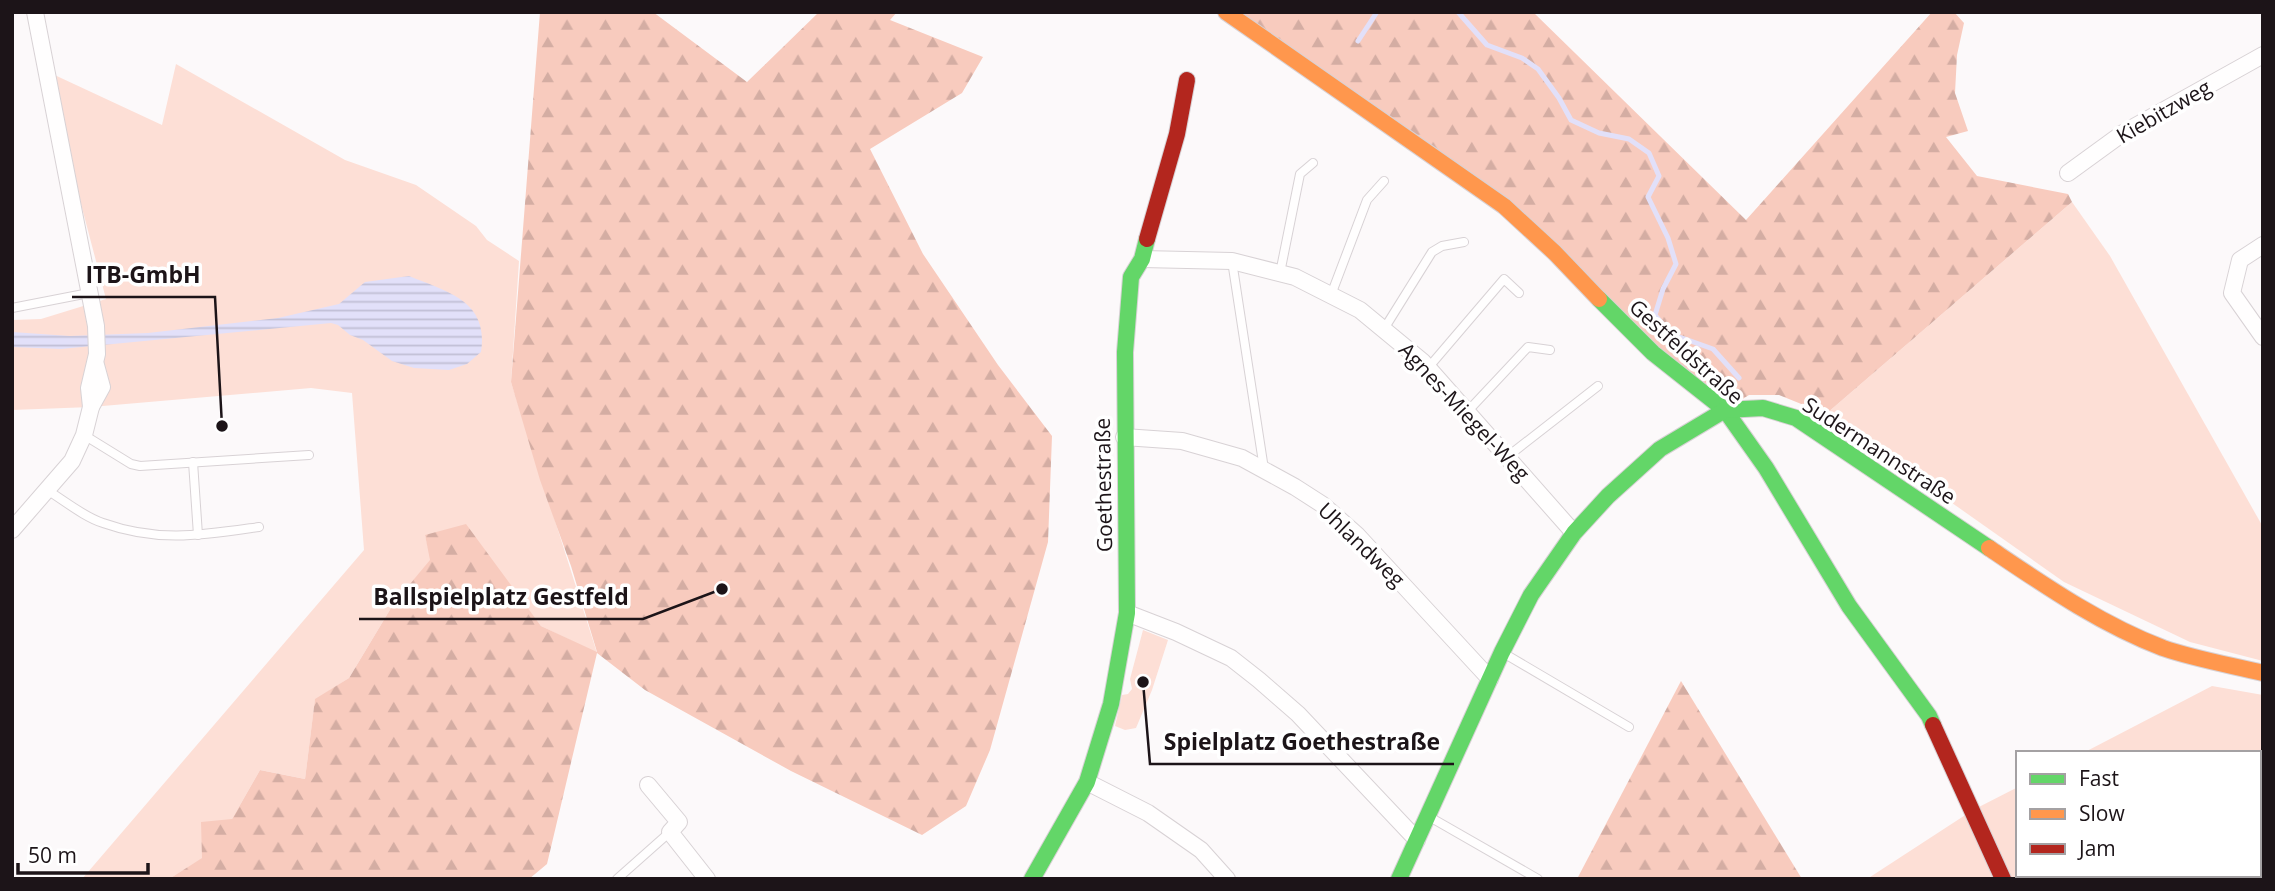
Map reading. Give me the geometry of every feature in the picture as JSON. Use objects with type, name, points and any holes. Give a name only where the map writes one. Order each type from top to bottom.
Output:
[{"type":"street","points":[[12,530],[72,461],[84,435],[91,407],[102,387],[97,360],[96,327],[35,12]]},
{"type":"street","name":"Gestfeldstraße","points":[[1226,12],[1504,206],[1555,253],[1653,353],[1725,410],[1766,468],[1849,606],[1929,716],[2003,879]]},
{"type":"street","name":"Kiebitzweg","points":[[2068,173],[2123,133],[2261,61]]},
{"type":"street","name":"Goethestraße","points":[[1032,879],[1087,782],[1111,704],[1127,613],[1125,352],[1131,277],[1142,259],[1177,134],[1187,80]]},
{"type":"street","points":[[2263,245],[2240,260],[2232,292],[2263,337]]},
{"type":"street","name":"Agnes-Miegel-Weg","points":[[1142,259],[1232,261],[1295,277],[1360,310],[1428,368],[1574,533]]},
{"type":"street","name":"Sudermannstraße","points":[[1399,879],[1502,652],[1531,595],[1574,533],[1608,496],[1660,449],[1725,410],[1763,408],[1796,418],[2040,583],[2104,620],[2164,648],[2263,673]]},
{"type":"street","name":"Uhlandweg","points":[[1124,437],[1182,441],[1242,458],[1264,468],[1323,505],[1357,535],[1490,679]]},
{"type":"street","points":[[1127,613],[1231,658],[1259,680],[1298,715],[1417,841]]},
{"type":"street","points":[[1087,782],[1148,813],[1200,850],[1227,879]]},
{"type":"street","points":[[648,785],[680,822],[670,832],[708,879]]},
{"type":"lane","points":[[1280,274],[1300,174],[1313,163]]},
{"type":"lane","points":[[1331,295],[1367,200],[1384,181]]},
{"type":"lane","points":[[1384,329],[1432,251],[1442,246],[1464,242]]},
{"type":"lane","points":[[1232,261],[1264,468]]},
{"type":"lane","points":[[1428,368],[1504,279],[1519,293]]},
{"type":"lane","points":[[12,308],[89,293]]},
{"type":"lane","points":[[1467,412],[1528,347],[1550,350]]},
{"type":"lane","points":[[1507,457],[1598,386]]},
{"type":"lane","points":[[84,435],[131,464],[140,466],[309,455]]},
{"type":"lane","points":[[193,462],[198,535]]},
{"type":"lane","points":[[47,490],[101,523],[153,537],[198,535],[259,527]]},
{"type":"lane","points":[[1502,652],[1629,727]]},
{"type":"lane","points":[[1428,816],[1538,879]]},
{"type":"lane","points":[[617,879],[670,832]]},
{"type":"shaded area","points":[[176,64],[345,160],[416,185],[476,226],[487,240],[519,261],[511,382],[597,653],[541,626],[505,579],[425,535],[431,560],[394,603],[349,678],[315,700],[305,779],[260,770],[232,819],[203,858],[169,879],[82,879],[364,550],[352,393],[311,388],[91,407],[12,410],[12,320],[41,319],[106,299],[46,71],[162,125]]},
{"type":"shaded area","points":[[2072,202],[2110,256],[2263,527],[2263,661],[2190,642],[2064,582],[1826,414]]},
{"type":"shaded area","points":[[1143,630],[1168,640],[1136,728],[1125,730],[1115,726],[1122,695],[1128,694],[1132,689],[1130,679]]},
{"type":"shaded area","points":[[2212,686],[2263,695],[2263,879],[1867,879],[1973,810],[2016,788],[2016,877],[2261,877],[2261,751],[2087,751]]},
{"type":"green space","points":[[540,12],[653,12],[747,82],[819,12],[897,12],[890,20],[983,57],[962,93],[870,149],[923,254],[998,365],[1052,436],[1048,542],[990,750],[966,806],[922,835],[791,771],[645,690],[597,653],[547,864],[529,879],[169,879],[202,858],[201,822],[232,819],[260,770],[305,779],[315,699],[349,678],[394,603],[430,560],[425,535],[466,524],[541,626],[597,652],[571,566],[540,480],[511,382]]},
{"type":"green space","points":[[1237,12],[1533,12],[1746,220],[1932,12],[1954,12],[1964,23],[1957,55],[1955,93],[1968,131],[1946,137],[1977,176],[2068,194],[2072,202],[1826,414],[1779,395],[1749,395],[1725,410],[1555,253]]},
{"type":"green space","points":[[1681,681],[1802,879],[1577,879]]},
{"type":"water","points":[[409,276],[451,294],[472,310],[479,321],[482,335],[481,352],[467,364],[449,370],[414,368],[392,361],[363,340],[331,323],[61,349],[12,347],[12,332],[70,336],[148,333],[278,318],[339,304],[365,282]]},
{"type":"waterway","points":[[1358,41],[1377,12]]},
{"type":"waterway","points":[[1458,12],[1487,45],[1522,58],[1538,69],[1571,120],[1599,133],[1629,139],[1649,153],[1659,176],[1648,197],[1668,238],[1676,264],[1663,289],[1655,315],[1671,334],[1713,349],[1739,378]]},
{"type":"traffic: fast","points":[[1032,879],[1087,782],[1111,704],[1127,613],[1125,352],[1131,277],[1142,259],[1147,239]]},
{"type":"traffic: fast","points":[[1599,299],[1653,353],[1725,410],[1766,468],[1849,606],[1933,725]]},
{"type":"traffic: fast","points":[[1399,879],[1502,652],[1531,595],[1574,533],[1608,496],[1660,449],[1725,410],[1763,408],[1796,418],[1989,548]]},
{"type":"traffic: slow","points":[[1226,12],[1504,206],[1599,299]]},
{"type":"traffic: slow","points":[[1989,548],[2073,603],[2140,638],[2187,655],[2263,673]]},
{"type":"traffic: jam","points":[[1147,239],[1177,134],[1187,80]]},
{"type":"traffic: jam","points":[[1933,725],[2003,879]]},
{"type":"place","name":"ITB-GmbH","points":[[222,426]]},
{"type":"place","name":"Ballspielplatz Gestfeld","points":[[722,589]]},
{"type":"place","name":"Spielplatz Goethestraße","points":[[1143,682]]}]
